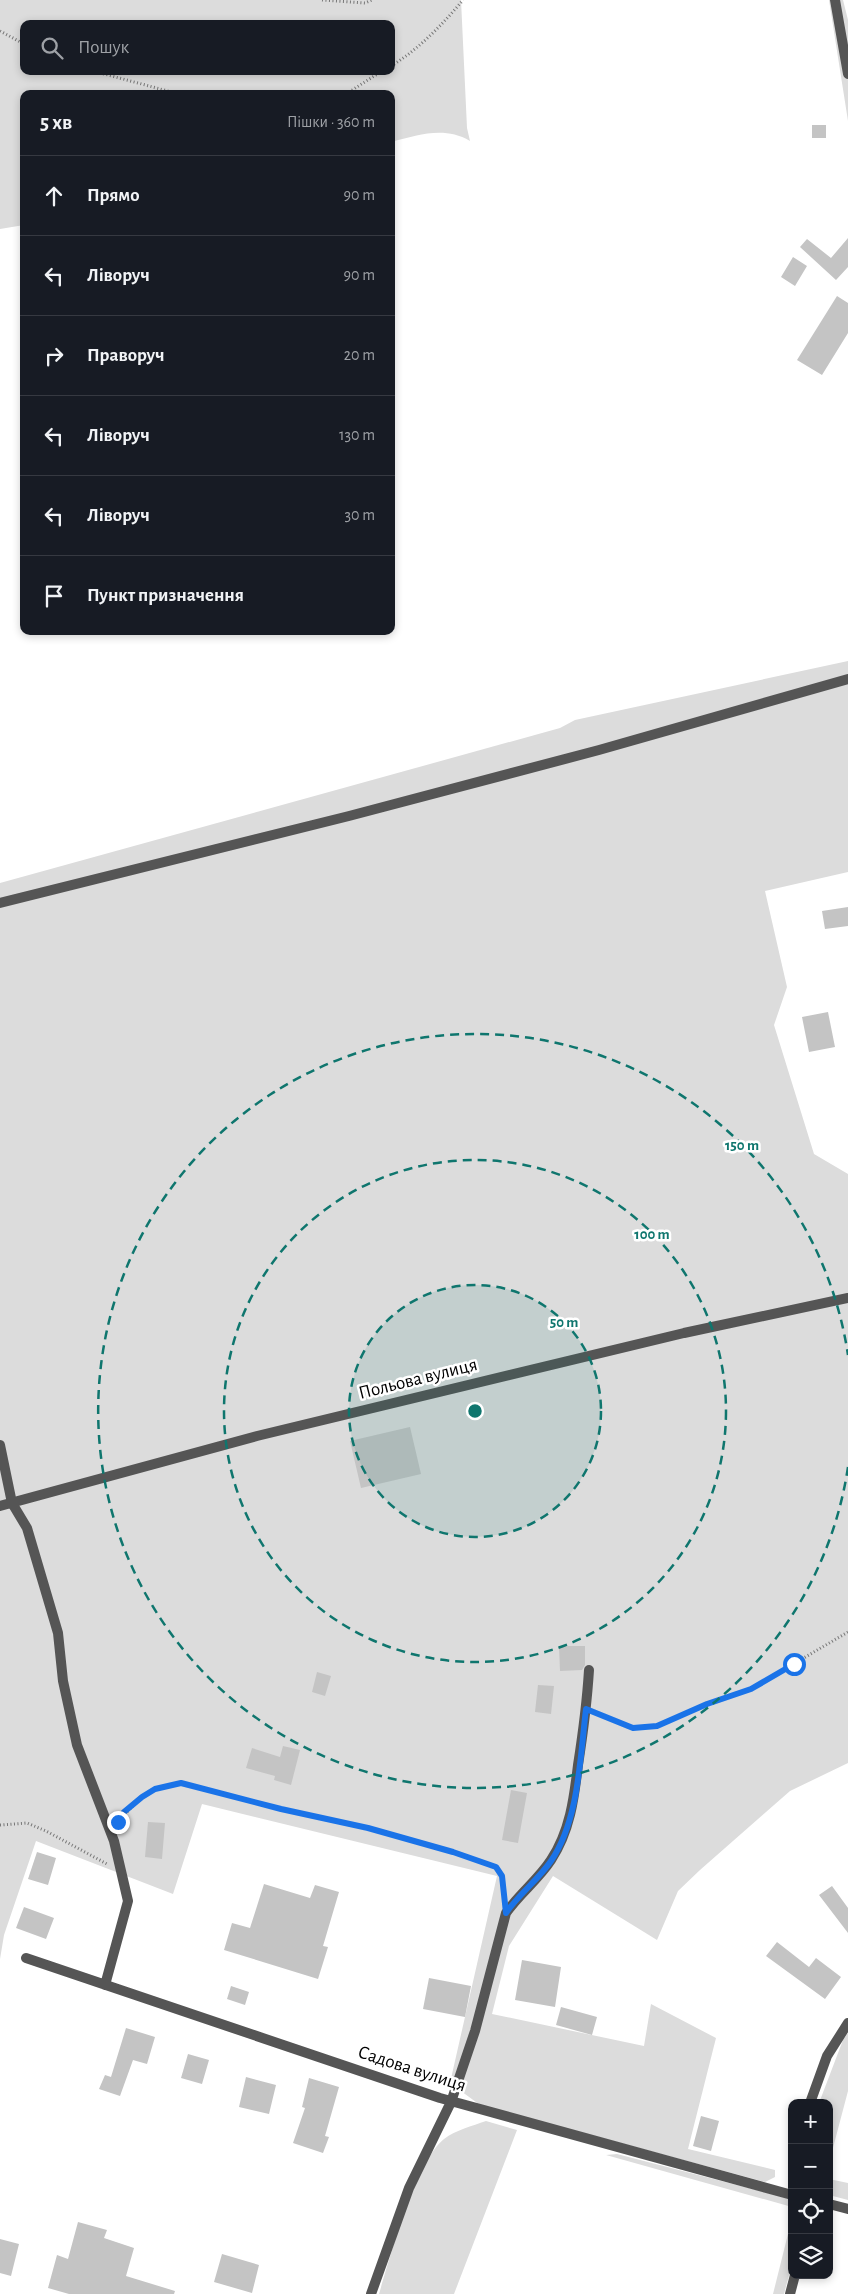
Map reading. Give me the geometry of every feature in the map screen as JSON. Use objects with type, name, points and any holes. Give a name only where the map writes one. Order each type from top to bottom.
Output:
[{"type":"street","points":[[835,0],[848,74]]},
{"type":"street","points":[[0,903],[349,816],[599,750],[848,679]]},
{"type":"street","name":"Польова вулиця","points":[[0,1506],[267,1434],[684,1333],[848,1298]]},
{"type":"street","points":[[0,1445],[12,1503],[27,1528],[58,1633],[63,1681],[78,1746],[114,1841],[128,1901],[105,1985]]},
{"type":"street","points":[[371,2294],[409,2188],[452,2102],[475,2031],[506,1913],[516,1898],[551,1861],[568,1827],[586,1709],[589,1670]]},
{"type":"street","name":"Садова вулиця","points":[[26,1958],[452,2102],[788,2193]]},
{"type":"street","points":[[811,2099],[827,2056],[848,2023]]},
{"type":"street","points":[[833,2205],[848,2209]]},
{"type":"street","points":[[790,2294],[794,2279]]},
{"type":"path","points":[[322,0],[364,2],[372,0]]},
{"type":"path","points":[[395,64],[402,60],[431,34],[463,0]]},
{"type":"path","points":[[0,32],[20,42]]},
{"type":"path","points":[[108,75],[164,90]]},
{"type":"path","points":[[352,90],[376,75]]},
{"type":"path","points":[[586,1709],[633,1728],[657,1726],[707,1704],[751,1689],[848,1632]]},
{"type":"path","points":[[114,1841],[118,1822],[124,1812],[155,1789],[181,1783],[281,1809],[368,1828],[453,1852],[496,1867],[502,1876],[506,1913]]},
{"type":"path","points":[[0,1824],[27,1823],[120,1870]]},
{"type":"shaded area","points":[[0,0],[461,0],[467,128],[470,141],[451,134],[431,133],[395,141],[395,90],[20,90],[20,226],[0,229]]},
{"type":"shaded area","points":[[829,0],[843,0],[848,20],[848,121]]},
{"type":"shaded area","points":[[848,661],[848,872],[765,891],[787,987],[774,1025],[814,1154],[848,1174],[848,1763],[790,1791],[700,1870],[678,1891],[657,1940],[553,1876],[509,1946],[492,2014],[644,2046],[651,2004],[716,2038],[688,2149],[775,2170],[775,2177],[765,2182],[480,2105],[450,2083],[497,1876],[202,1804],[173,1894],[36,1841],[4,1935],[0,1959],[0,883],[560,728],[575,720]]},
{"type":"shaded area","points":[[848,2033],[848,2091],[833,2148],[833,2099],[821,2099],[843,2040]]},
{"type":"shaded area","points":[[486,2121],[517,2130],[454,2294],[379,2294],[405,2211],[414,2188],[434,2150],[449,2136],[464,2128]]},
{"type":"shaded area","points":[[617,2154],[779,2196],[788,2199],[788,2206],[606,2155]]},
{"type":"shaded area","points":[[833,2180],[848,2183],[848,2200],[833,2196]]},
{"type":"shaded area","points":[[788,2234],[788,2279],[784,2294],[773,2294]]},
{"type":"building","points":[[812,125],[826,125],[826,138],[812,138]]},
{"type":"building","points":[[848,238],[848,267],[836,280],[800,247],[807,239],[831,258]]},
{"type":"building","points":[[793,257],[807,266],[795,286],[781,277]]},
{"type":"building","points":[[837,296],[848,303],[848,333],[822,375],[797,360]]},
{"type":"building","points":[[848,907],[848,926],[825,929],[822,911]]},
{"type":"building","points":[[828,1012],[835,1047],[809,1052],[802,1017]]},
{"type":"building","points":[[410,1427],[421,1474],[361,1488],[350,1441]]},
{"type":"building","points":[[559,1646],[585,1646],[585,1665],[582,1670],[560,1671]]},
{"type":"building","points":[[317,1672],[331,1676],[325,1696],[312,1692]]},
{"type":"building","points":[[538,1685],[554,1686],[551,1714],[535,1712]]},
{"type":"building","points":[[283,1746],[300,1750],[291,1785],[274,1780],[275,1776],[246,1768],[252,1748],[280,1757]]},
{"type":"building","points":[[511,1790],[527,1793],[518,1843],[502,1840]]},
{"type":"building","points":[[148,1822],[165,1823],[162,1859],[145,1857]]},
{"type":"building","points":[[37,1852],[56,1858],[48,1885],[28,1879]]},
{"type":"building","points":[[264,1884],[310,1898],[315,1885],[339,1892],[323,1946],[328,1947],[318,1979],[224,1950],[232,1923],[250,1928]]},
{"type":"building","points":[[832,1886],[848,1908],[848,1933],[819,1895]]},
{"type":"building","points":[[24,1907],[54,1918],[46,1939],[16,1928]]},
{"type":"building","points":[[777,1942],[809,1967],[816,1958],[841,1977],[825,1999],[766,1956]]},
{"type":"building","points":[[522,1960],[561,1967],[555,2007],[515,2000]]},
{"type":"building","points":[[429,1978],[471,1986],[465,2017],[423,2009]]},
{"type":"building","points":[[231,1986],[249,1992],[245,2005],[227,1999]]},
{"type":"building","points":[[561,2007],[597,2017],[592,2035],[556,2025]]},
{"type":"building","points":[[126,2028],[155,2037],[147,2064],[133,2060],[120,2096],[99,2089],[105,2075],[111,2077]]},
{"type":"building","points":[[188,2054],[209,2060],[202,2084],[181,2078]]},
{"type":"building","points":[[246,2077],[276,2085],[269,2114],[239,2107]]},
{"type":"building","points":[[309,2078],[339,2087],[325,2136],[329,2137],[323,2153],[293,2143],[305,2108],[302,2107]]},
{"type":"building","points":[[701,2116],[719,2121],[711,2151],[693,2146]]},
{"type":"building","points":[[78,2222],[107,2230],[104,2238],[134,2248],[126,2276],[175,2291],[174,2294],[69,2294],[48,2288],[57,2255],[68,2259]]},
{"type":"building","points":[[0,2239],[19,2244],[11,2276],[0,2273]]},
{"type":"building","points":[[222,2254],[259,2265],[252,2293],[214,2282]]},
{"type":"route","points":[[118,1822],[124,1812],[142,1797],[155,1789],[181,1783],[281,1809],[368,1828],[453,1852],[496,1867],[502,1876],[506,1913],[516,1898],[551,1861],[568,1827],[586,1709],[633,1728],[657,1726],[707,1704],[751,1689],[794,1664]]}]
